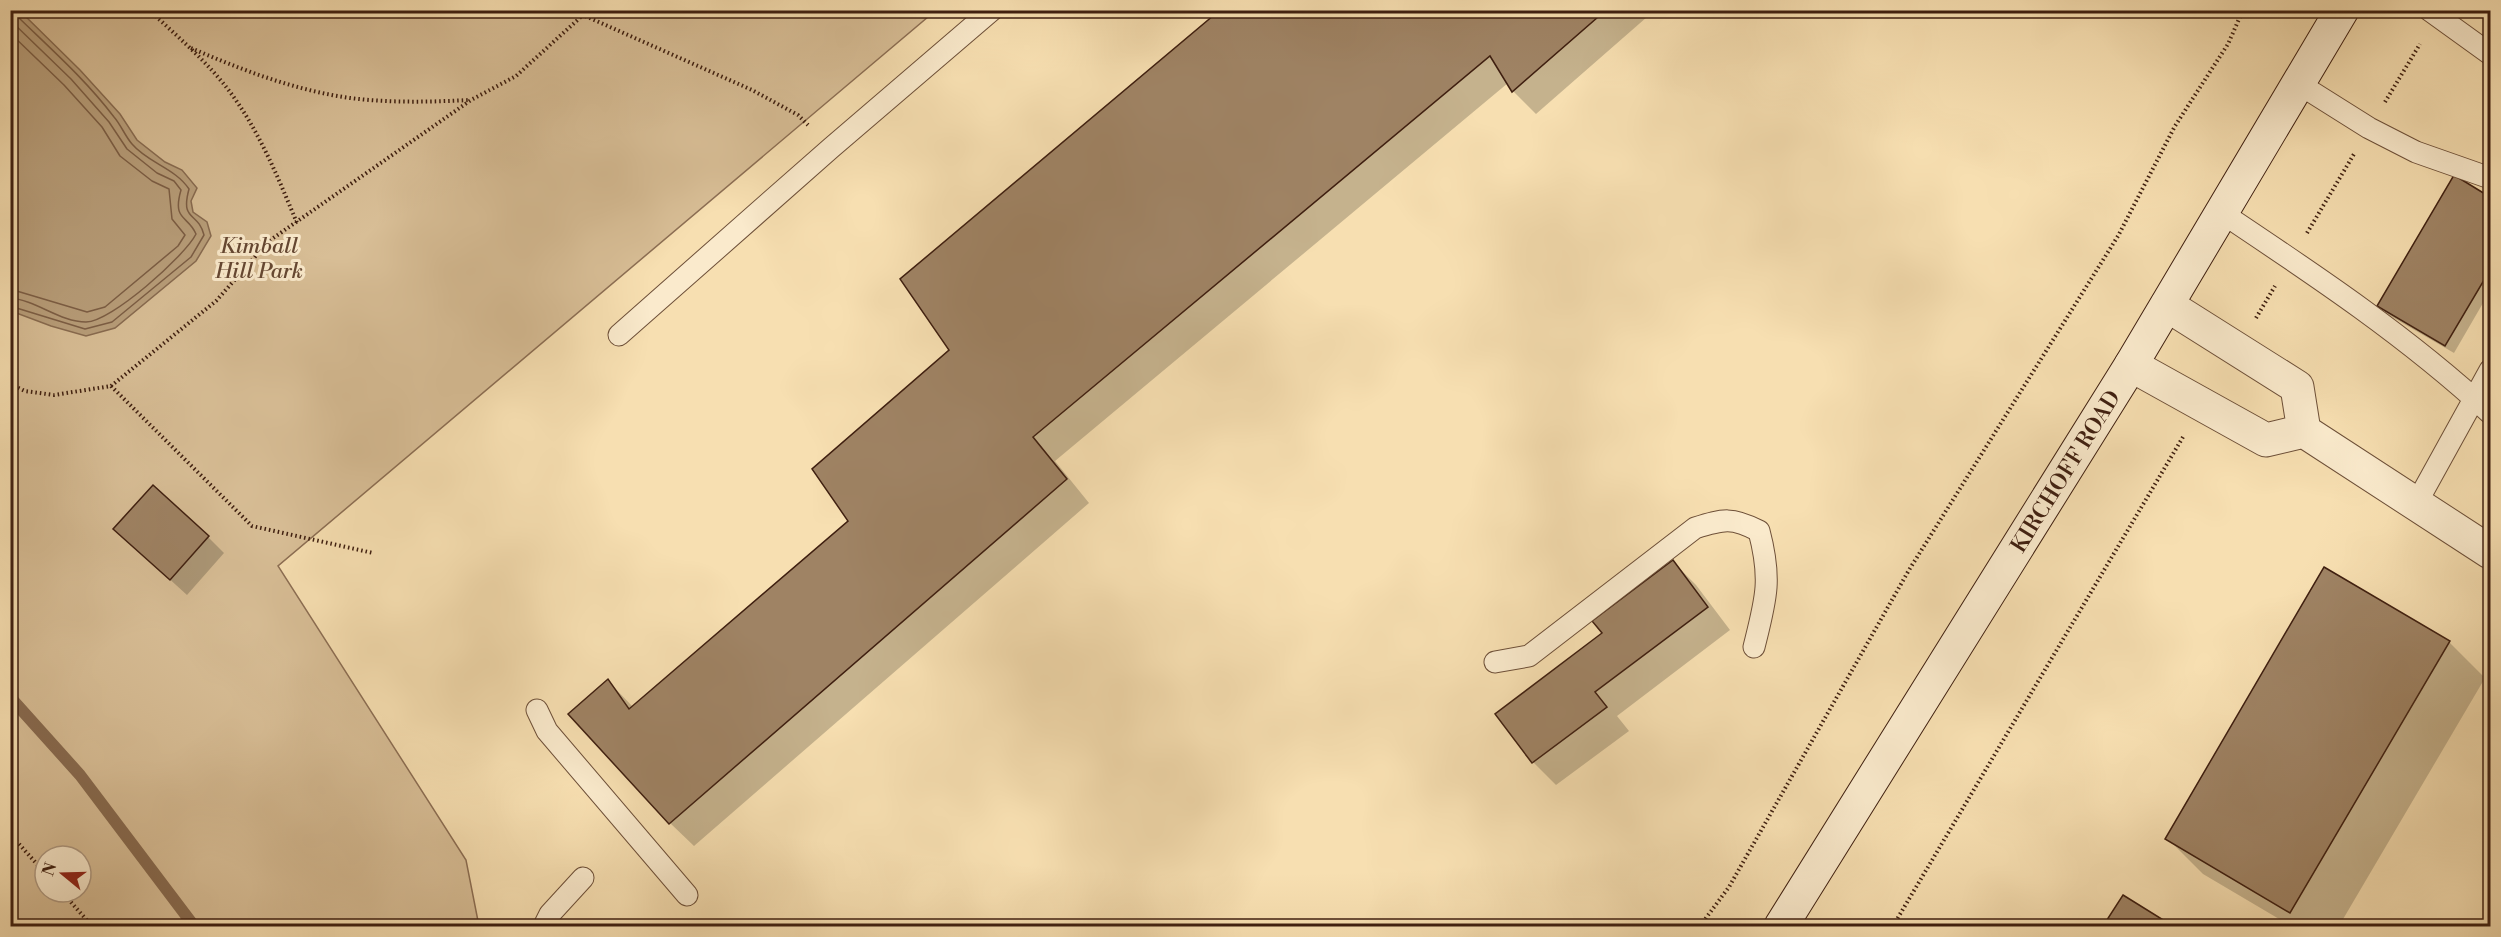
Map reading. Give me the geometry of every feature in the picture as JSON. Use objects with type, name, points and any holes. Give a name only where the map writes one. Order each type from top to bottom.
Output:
[{"type":"main road","name":"KIRCHOFF ROAD","points":[[1781,927],[2131,365],[2342,10]]},
{"type":"main road","points":[[2167,305],[2297,387],[2304,431]]},
{"type":"main road","points":[[2131,365],[2266,440],[2304,431],[2490,552]]},
{"type":"lane","points":[[618,335],[992,10]]},
{"type":"lane","points":[[2432,14],[2490,54]]},
{"type":"lane","points":[[2299,84],[2369,128],[2416,152],[2490,178]]},
{"type":"lane","points":[[2222,213],[2424,355],[2490,413]]},
{"type":"lane","points":[[2416,504],[2490,370]]},
{"type":"lane","points":[[1495,662],[1529,656],[1695,528],[1721,520],[1740,521],[1759,531],[1766,559],[1767,593],[1754,647]]},
{"type":"lane","points":[[537,710],[547,731],[687,896]]},
{"type":"lane","points":[[544,927],[550,914],[583,878]]},
{"type":"path","points":[[149,10],[191,48],[233,96],[272,161],[297,223]]},
{"type":"path","points":[[579,10],[752,90],[798,115],[831,148]]},
{"type":"path","points":[[1700,927],[1729,887],[1908,570],[2118,236],[2175,126],[2228,44],[2243,10]]},
{"type":"path","points":[[10,384],[25,391],[54,394],[111,386],[216,301],[269,241],[471,100],[516,76],[584,13]]},
{"type":"path","points":[[2237,350],[2369,128],[2432,14]]},
{"type":"path","points":[[191,48],[243,70],[320,93],[394,102],[471,100]]},
{"type":"path","points":[[111,386],[252,526],[373,553]]},
{"type":"path","points":[[1893,927],[2202,405]]},
{"type":"path","points":[[10,834],[33,860]]},
{"type":"path","points":[[72,904],[92,927]]},
{"type":"green space","name":"Kimball Hill Park","points":[[10,11],[935,11],[278,566],[466,860],[479,926],[11,926]]},
{"type":"water","points":[[10,11],[20,11],[80,70],[120,114],[137,140],[165,162],[182,170],[197,188],[191,201],[193,212],[207,222],[211,236],[196,261],[115,328],[86,336],[11,311]]},
{"type":"building","points":[[1220,10],[1606,10],[1512,92],[1490,56],[1033,437],[1067,479],[669,824],[568,714],[608,679],[629,709],[848,521],[812,469],[949,350],[900,279]]},
{"type":"building","points":[[2454,175],[2490,197],[2490,270],[2445,346],[2377,306]]},
{"type":"building","points":[[153,485],[209,536],[170,580],[113,529]]},
{"type":"building","points":[[1673,560],[1708,607],[1595,692],[1607,707],[1532,763],[1495,714],[1602,633],[1592,621]]},
{"type":"building","points":[[2324,567],[2450,641],[2290,913],[2165,839]]},
{"type":"building","points":[[2123,895],[2173,926],[2103,926]]},
{"type":"waterway","points":[[10,697],[80,775],[194,926]]}]
